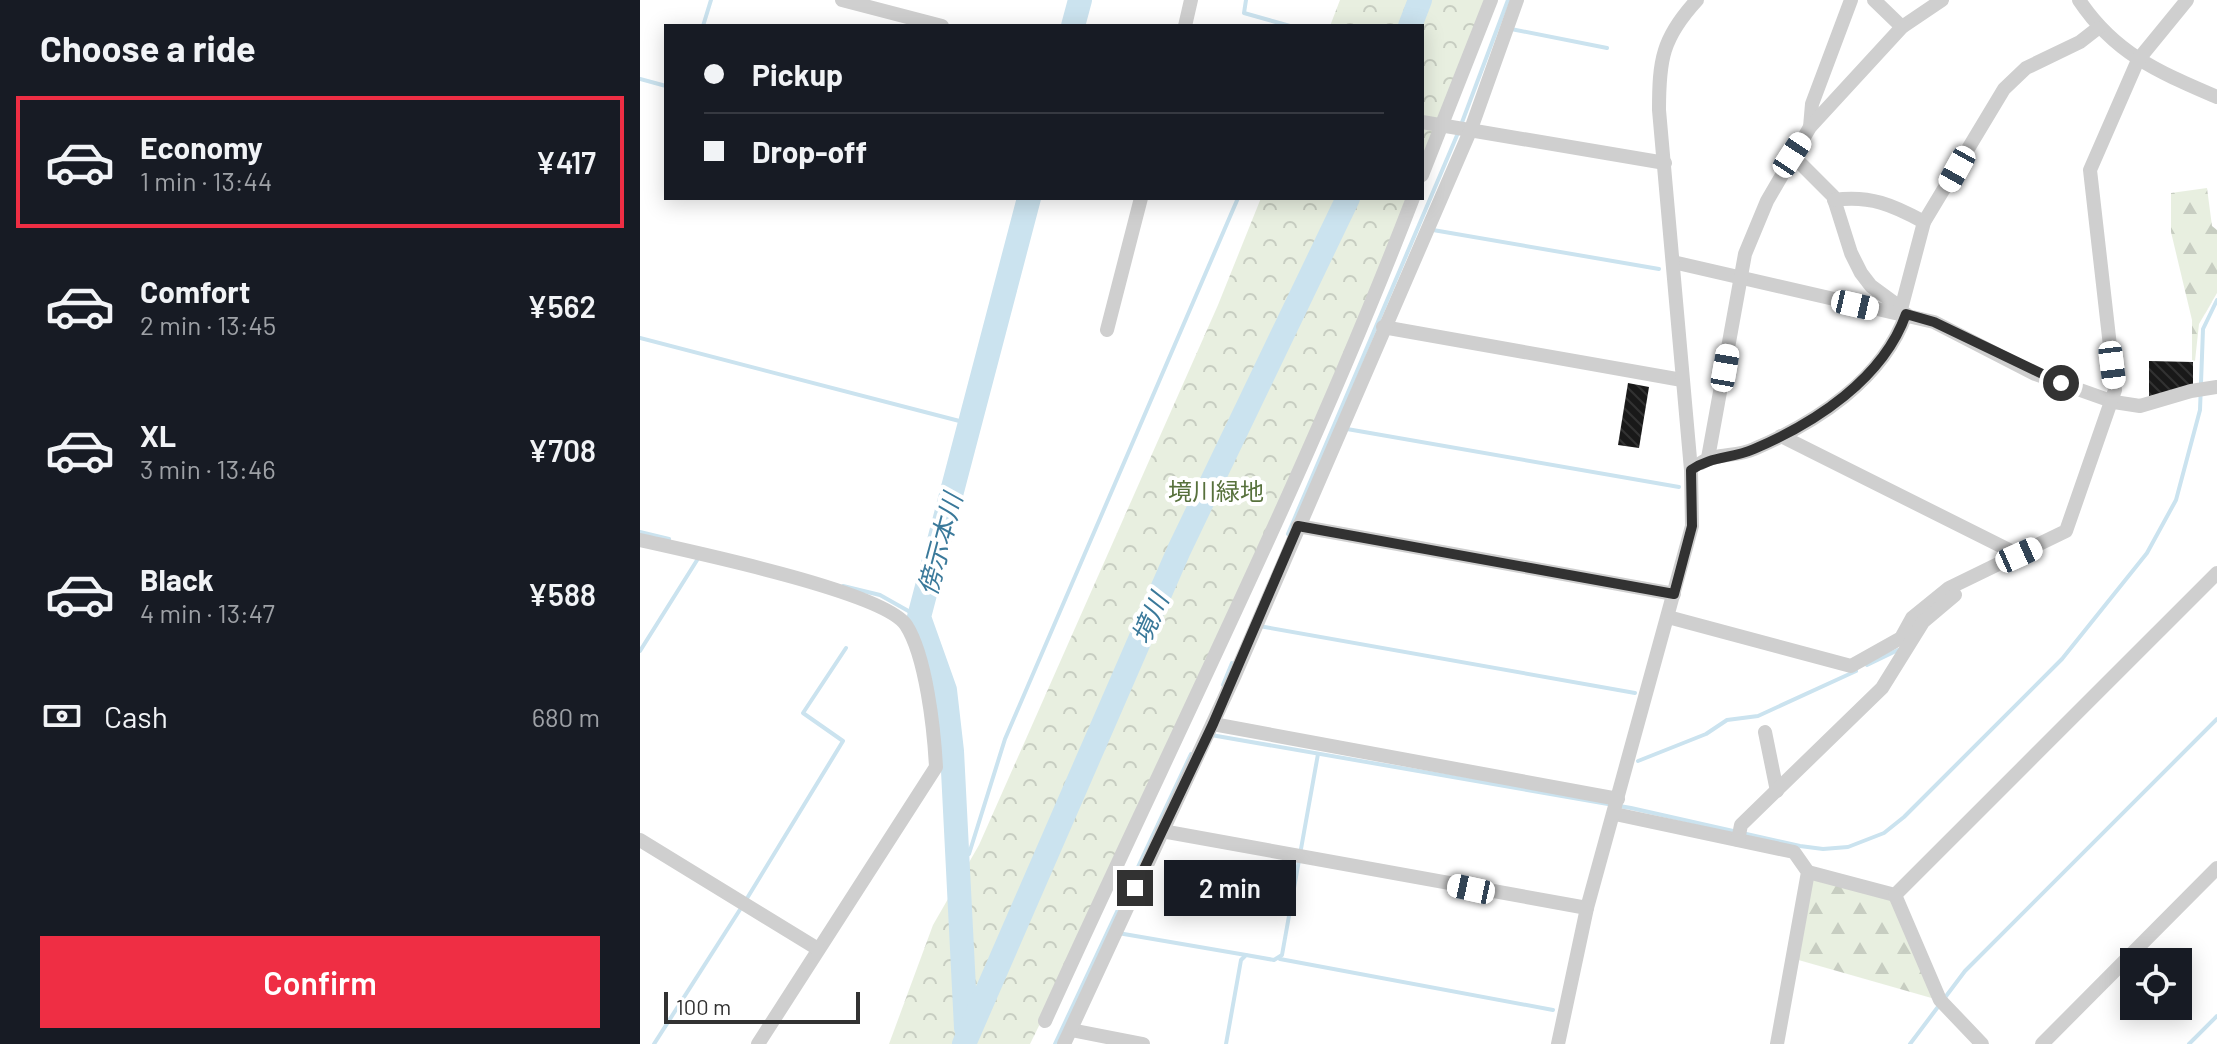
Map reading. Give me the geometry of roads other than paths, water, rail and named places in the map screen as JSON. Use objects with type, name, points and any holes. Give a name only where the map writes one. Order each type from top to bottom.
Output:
[{"type":"street","points":[[842,0],[934,24]]},
{"type":"street","points":[[1185,24],[1191,0]]},
{"type":"street","points":[[1424,168],[1438,123],[1491,0]]},
{"type":"street","points":[[1143,1044],[1067,1037],[1213,724],[1471,129],[1517,0]]},
{"type":"street","points":[[1558,1044],[1587,908],[1692,526],[1691,470],[1659,110],[1663,50],[1671,31],[1697,0]]},
{"type":"street","points":[[1810,127],[1812,104],[1851,0]]},
{"type":"street","points":[[1874,0],[1902,27]]},
{"type":"street","points":[[1708,458],[1740,279],[1754,229],[1810,127],[1902,27],[1942,0]]},
{"type":"street","points":[[2079,0],[2098,28],[2138,60],[2217,97]]},
{"type":"street","points":[[1738,840],[1741,825],[1882,688],[1912,618],[1941,593],[2066,531],[2114,402],[2090,170],[2138,60],[2187,0]]},
{"type":"street","points":[[1691,470],[1708,458],[1740,454],[1781,436],[1859,385],[1901,329],[1924,222],[2004,89],[2026,68],[2080,42],[2098,28]]},
{"type":"street","points":[[1438,123],[1665,163]]},
{"type":"street","points":[[1792,155],[1834,200],[1861,273],[1871,286],[1903,312]]},
{"type":"street","points":[[1834,200],[1859,197],[1883,201],[1924,222]]},
{"type":"street","points":[[1107,330],[1140,200]]},
{"type":"street","points":[[1045,1021],[1260,561],[1369,313],[1412,200]]},
{"type":"street","points":[[1673,262],[1903,312],[1934,322],[2035,374],[2114,402],[2140,406],[2217,387]]},
{"type":"street","points":[[1383,327],[1682,380]]},
{"type":"street","points":[[1781,436],[2019,555]]},
{"type":"street","points":[[1298,526],[1674,594]]},
{"type":"street","points":[[640,540],[868,601],[898,616],[907,626],[933,723],[936,767],[758,1044]]},
{"type":"street","points":[[1895,895],[2217,573]]},
{"type":"street","points":[[1668,617],[1851,666],[1904,642],[1955,595]]},
{"type":"street","points":[[1213,724],[1617,806],[1738,840],[1794,852],[1808,872],[1895,895]]},
{"type":"street","points":[[1765,732],[1777,791]]},
{"type":"street","points":[[1162,831],[1587,908]]},
{"type":"street","points":[[640,840],[818,949]]},
{"type":"street","points":[[2042,1044],[2217,868]]},
{"type":"street","points":[[1777,1044],[1808,872]]},
{"type":"street","points":[[1895,895],[1940,1000],[1982,1044]]},
{"type":"waterway","points":[[704,24],[711,0]]},
{"type":"waterway","name":"傍示本川","points":[[1074,24],[1080,0]]},
{"type":"waterway","points":[[1246,0],[1244,13],[1283,24]]},
{"type":"waterway","name":"境川","points":[[1411,24],[1420,0]]},
{"type":"waterway","points":[[1461,125],[1508,0]]},
{"type":"waterway","points":[[1511,29],[1607,48]]},
{"type":"waterway","points":[[640,79],[664,85]]},
{"type":"waterway","points":[[1288,534],[1458,133]]},
{"type":"waterway","name":"傍示本川","points":[[966,1028],[952,751],[945,690],[919,617],[1028,200]]},
{"type":"waterway","points":[[958,858],[969,854],[1005,739],[1237,200]]},
{"type":"waterway","name":"境川","points":[[964,1044],[1179,550],[1347,200]]},
{"type":"waterway","points":[[1433,230],[1659,269]]},
{"type":"waterway","points":[[1211,735],[1631,808],[1800,846],[1823,849],[1848,847],[1884,833],[1904,817],[2062,659],[2147,553],[2176,500],[2200,410],[2203,329],[2217,300]]},
{"type":"waterway","points":[[640,338],[971,424]]},
{"type":"waterway","points":[[1347,429],[1679,487]]},
{"type":"waterway","points":[[640,532],[669,539]]},
{"type":"waterway","points":[[640,651],[699,557]]},
{"type":"waterway","points":[[843,586],[880,595],[919,617]]},
{"type":"waterway","points":[[1259,626],[1635,693]]},
{"type":"waterway","points":[[746,900],[843,741],[803,713],[846,648]]},
{"type":"waterway","points":[[1867,665],[1898,650]]},
{"type":"waterway","points":[[1223,685],[1232,663]]},
{"type":"waterway","points":[[1638,761],[1706,734],[1727,720],[1758,716],[1856,671]]},
{"type":"waterway","points":[[1910,1044],[1965,971],[2217,719]]},
{"type":"waterway","points":[[1055,1044],[1191,754]]},
{"type":"waterway","points":[[1226,1044],[1241,960],[1246,955],[1274,960],[1282,955],[1318,754]]},
{"type":"waterway","points":[[654,1044],[741,908]]},
{"type":"waterway","points":[[1118,933],[1246,955]]},
{"type":"waterway","points":[[1280,959],[1553,1010]]},
{"type":"waterway","points":[[2189,1044],[2217,1016]]},
{"type":"park label","name":"境川緑地","points":[[1216,490]]}]
